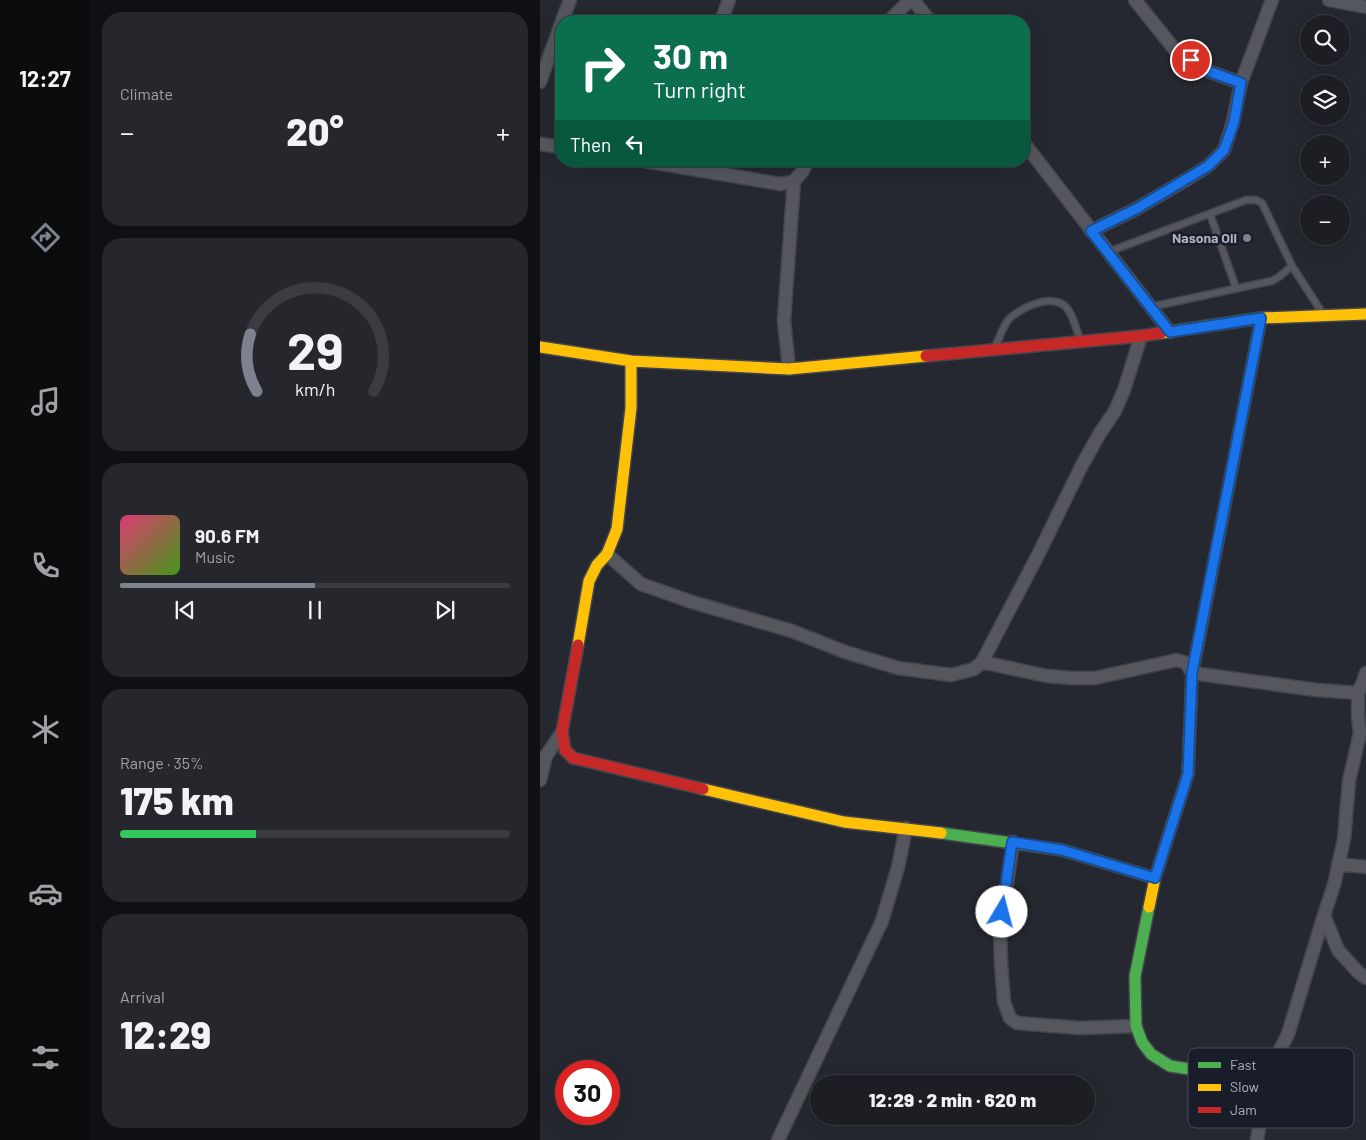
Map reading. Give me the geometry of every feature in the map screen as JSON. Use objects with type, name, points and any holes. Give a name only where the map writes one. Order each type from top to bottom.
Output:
[{"type":"street","points":[[565,15],[570,0]]},
{"type":"street","points":[[723,15],[729,0]]},
{"type":"street","points":[[896,15],[912,0],[925,15]]},
{"type":"street","points":[[1135,0],[1175,50],[1208,71],[1241,83]]},
{"type":"street","points":[[1091,231],[1136,209],[1208,166],[1224,150],[1234,122],[1241,83],[1272,0]]},
{"type":"street","points":[[1329,0],[1366,7]]},
{"type":"street","points":[[540,82],[555,42]]},
{"type":"street","points":[[540,144],[555,146]]},
{"type":"street","points":[[1030,151],[1170,332]]},
{"type":"street","points":[[696,167],[781,184],[794,181],[805,167]]},
{"type":"street","points":[[789,369],[784,320],[794,181]]},
{"type":"street","points":[[540,347],[631,360],[789,369],[1141,336],[1261,318],[1366,314]]},
{"type":"street","points":[[1188,1069],[1170,1066],[1151,1054],[1142,1042],[1136,1026],[1135,976],[1155,878],[1188,774],[1192,673],[1261,318]]},
{"type":"street","points":[[607,554],[641,584],[692,602],[792,632],[844,652],[898,668],[951,675],[974,669],[982,662],[1081,467],[1115,411],[1124,390],[1141,336]]},
{"type":"street","points":[[631,360],[631,408],[617,529],[607,554],[596,565],[590,581],[562,732],[564,748],[568,755],[844,822],[906,828],[1062,850],[1155,878]]},
{"type":"street","points":[[982,662],[1047,676],[1095,678],[1177,660],[1186,663],[1192,673]]},
{"type":"street","points":[[1192,673],[1317,690],[1358,693]]},
{"type":"street","points":[[1281,1048],[1288,1034],[1334,885],[1344,839],[1349,781],[1360,733],[1358,693],[1366,673]]},
{"type":"street","points":[[540,780],[543,755],[562,732]]},
{"type":"street","points":[[778,1140],[882,921],[898,867],[906,828]]},
{"type":"street","points":[[1012,842],[1000,930],[1004,1002],[1010,1018],[1018,1023],[1080,1028],[1136,1026]]},
{"type":"street","points":[[1338,864],[1366,867]]},
{"type":"street","points":[[1324,915],[1338,950],[1366,978]]},
{"type":"lane","points":[[1108,252],[1246,200],[1256,200],[1262,203],[1292,266],[1324,316]]},
{"type":"lane","points":[[1210,214],[1236,288]]},
{"type":"lane","points":[[1150,307],[1272,281],[1292,266]]},
{"type":"lane","points":[[994,350],[1008,320],[1028,306],[1049,300],[1064,305],[1069,311],[1081,342]]},
{"type":"traffic: fast","points":[[1199,639],[1261,318]]},
{"type":"traffic: fast","points":[[941,833],[1062,850],[1155,878]]},
{"type":"traffic: fast","points":[[1149,907],[1135,976],[1136,1026],[1142,1042],[1151,1054],[1170,1066],[1188,1069]]},
{"type":"traffic: slow","points":[[1161,333],[1261,318],[1366,314]]},
{"type":"traffic: slow","points":[[540,347],[631,361],[789,369],[926,356]]},
{"type":"traffic: slow","points":[[578,645],[589,581],[597,565],[607,554],[617,529],[631,408],[631,361]]},
{"type":"traffic: slow","points":[[1149,907],[1155,878],[1188,774],[1192,673],[1199,639]]},
{"type":"traffic: slow","points":[[703,789],[844,822],[941,833]]},
{"type":"traffic: jam","points":[[926,356],[1161,333]]},
{"type":"traffic: jam","points":[[578,645],[562,732],[565,750],[573,758],[703,789]]},
{"type":"place","name":"Nasona Oil","points":[[1247,238]]},
{"type":"route","points":[[1002,912],[1012,842],[1062,850],[1155,878],[1188,774],[1192,673],[1261,318],[1170,332],[1091,231],[1136,209],[1189,178],[1208,166],[1224,150],[1234,122],[1241,83],[1208,71],[1191,60]]}]
